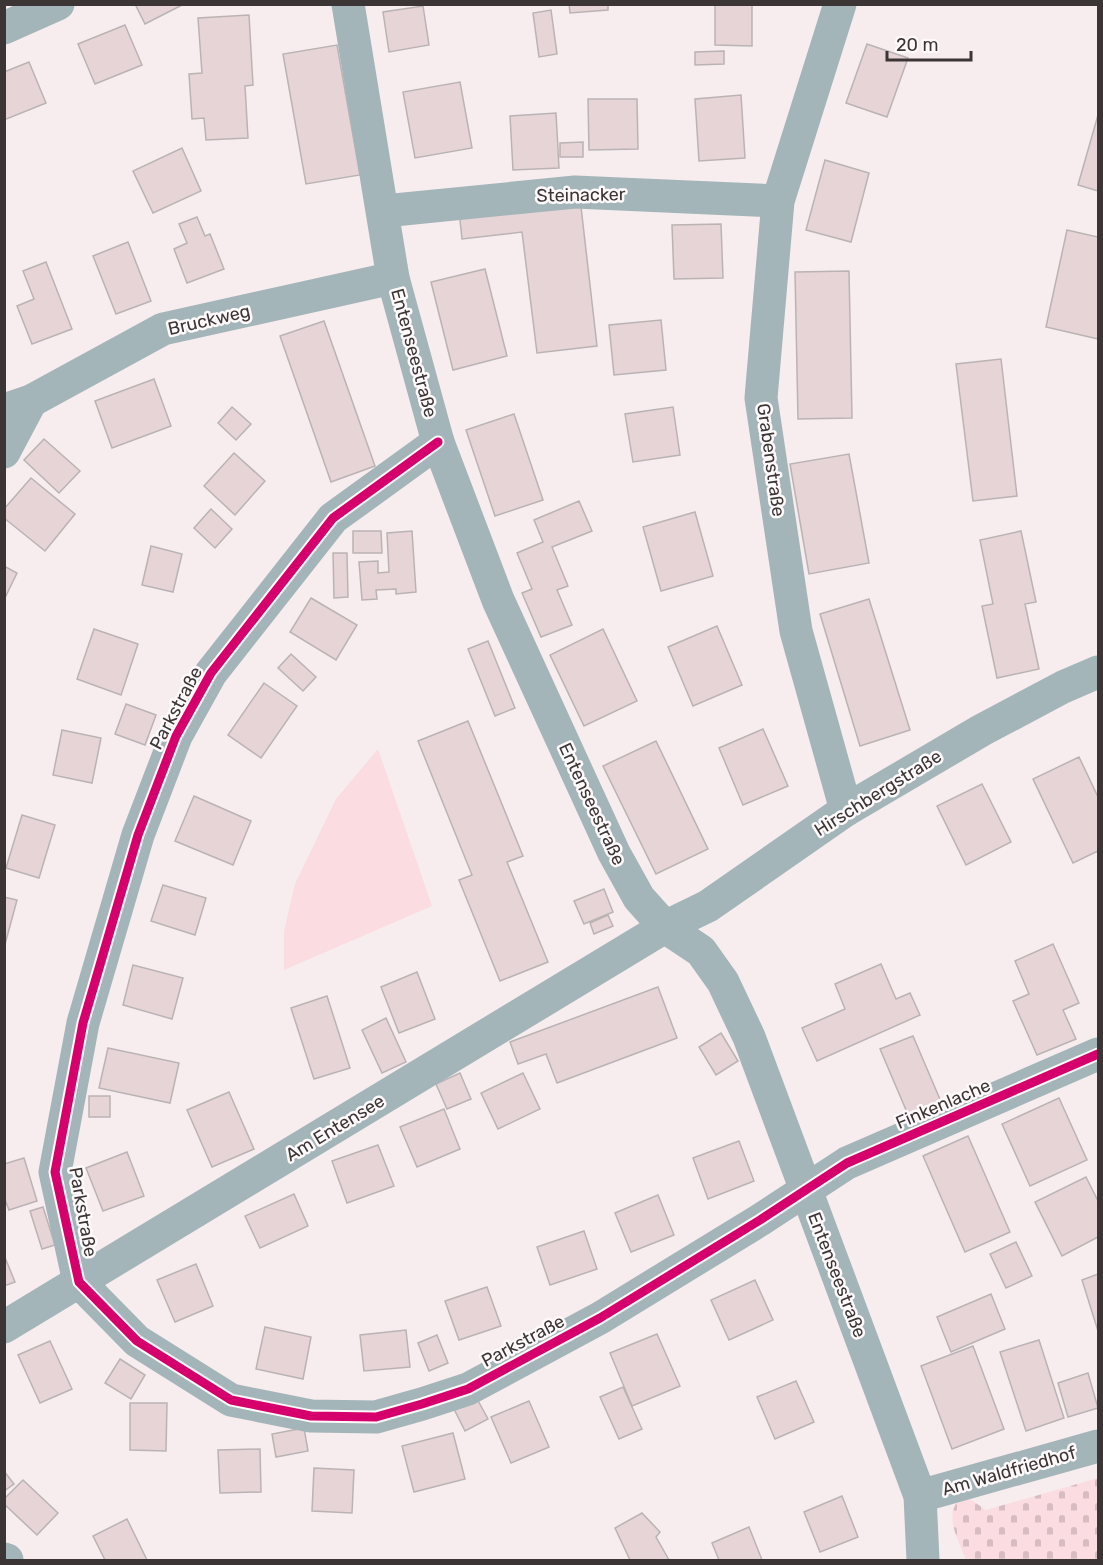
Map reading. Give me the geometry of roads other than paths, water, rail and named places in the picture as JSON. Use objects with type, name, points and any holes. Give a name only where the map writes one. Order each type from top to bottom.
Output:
[{"type":"street","points":[[4,28],[58,4]]},
{"type":"street","name":"Entenseestraße","points":[[348,4],[384,212],[393,278],[438,442],[498,600],[614,853],[639,898],[665,927],[701,951],[723,982],[749,1036],[804,1190],[920,1496],[923,1560]]},
{"type":"street","name":"Grabenstraße","points":[[840,4],[778,201],[761,398],[795,632],[846,810]]},
{"type":"street","name":"Steinacker","points":[[384,212],[575,192],[778,201]]},
{"type":"street","name":"Bruckweg","points":[[18,406],[163,330],[393,278]]},
{"type":"street","points":[[4,452],[18,406]]},
{"type":"street","name":"Parkstraße","points":[[438,442],[333,518],[211,674],[176,736],[138,836],[83,1023],[55,1172],[79,1282],[137,1341],[231,1400],[311,1416],[376,1418],[468,1389],[525,1360],[620,1306],[804,1190]]},
{"type":"street","name":"Hirschbergstraße","points":[[665,927],[708,906],[846,810],[982,730],[1063,687],[1098,672]]},
{"type":"street","name":"Am Entensee","points":[[4,1327],[665,927]]},
{"type":"street","name":"Finkenlache","points":[[804,1190],[847,1163],[1098,1054]]},
{"type":"street","name":"Am Waldfriedhof","points":[[920,1496],[1098,1446]]}]
